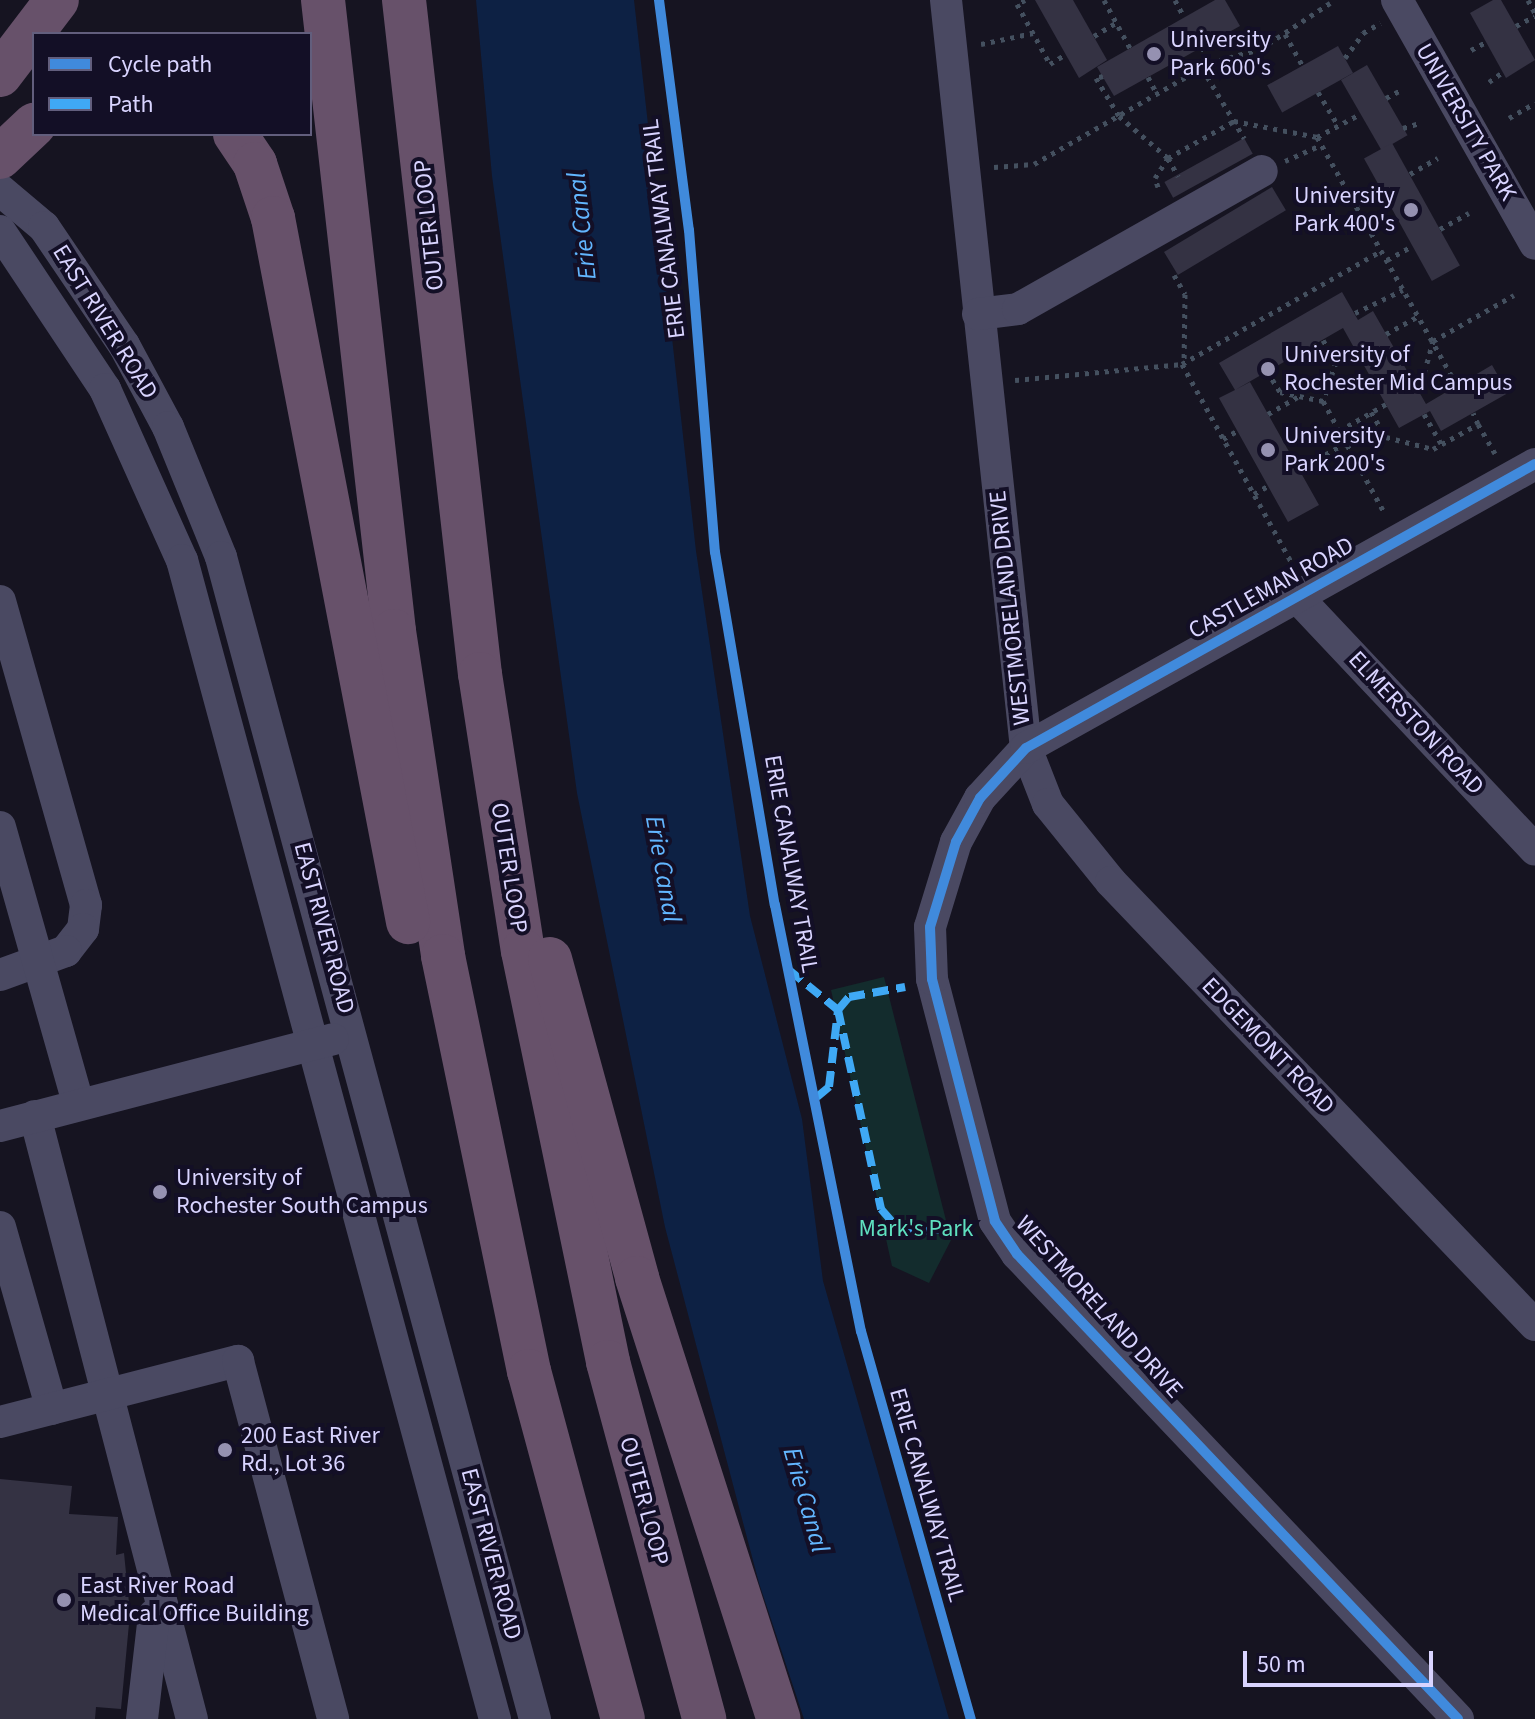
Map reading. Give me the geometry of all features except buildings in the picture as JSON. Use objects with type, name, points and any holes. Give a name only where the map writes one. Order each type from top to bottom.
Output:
[{"type":"highway","points":[[323,0],[388,584],[427,863],[507,1279],[575,1553]]},
{"type":"highway","name":"OUTER LOOP","points":[[404,0],[486,718],[523,951],[576,1226],[704,1719]]},
{"type":"highway","points":[[0,48],[50,10]]},
{"type":"highway","points":[[33,32],[50,10]]},
{"type":"highway","points":[[0,75],[32,33]]},
{"type":"highway","points":[[0,157],[32,127]]},
{"type":"highway","points":[[236,136],[255,164],[273,218],[452,1147],[502,1329],[575,1553],[623,1719]]},
{"type":"highway","points":[[486,718],[637,1278],[779,1719]]},
{"type":"street","name":"WESTMORELAND DRIVE","points":[[946,0],[1026,748],[988,787],[956,842],[930,927],[932,979],[980,1182],[995,1221],[1017,1254],[1458,1719]]},
{"type":"street","name":"UNIVERSITY PARK","points":[[1396,8],[1535,244]]},
{"type":"street","points":[[978,314],[1018,309],[1262,171]]},
{"type":"street","name":"EAST RIVER ROAD","points":[[0,190],[44,227],[99,305],[161,413],[206,513],[248,646],[535,1719]]},
{"type":"street","name":"EAST RIVER ROAD","points":[[0,231],[105,389],[171,531],[210,650],[495,1719]]},
{"type":"street","name":"CASTLEMAN ROAD","points":[[1026,748],[1535,464]]},
{"type":"street","name":"ELMERSTON ROAD","points":[[1297,597],[1535,850]]},
{"type":"street","points":[[0,601],[86,905],[83,929],[66,951],[38,965],[0,975]]},
{"type":"street","name":"EDGEMONT ROAD","points":[[1026,748],[1048,804],[1111,882],[1535,1325]]},
{"type":"street","points":[[0,827],[78,1103]]},
{"type":"street","points":[[0,1126],[78,1103],[352,1034]]},
{"type":"street","points":[[35,1116],[192,1719]]},
{"type":"street","points":[[0,1227],[52,1409]]},
{"type":"street","points":[[0,1422],[238,1361],[333,1719]]},
{"type":"street","points":[[142,1719],[155,1634],[151,1559]]},
{"type":"path","points":[[1025,0],[1017,4],[1050,64],[1066,54]]},
{"type":"path","points":[[1104,0],[1130,48]]},
{"type":"path","points":[[1175,0],[1184,17]]},
{"type":"path","points":[[1516,26],[1535,14],[1528,0]]},
{"type":"path","points":[[994,167],[1034,164],[1210,63],[1285,34],[1330,3]]},
{"type":"path","points":[[1345,58],[1363,33],[1396,8]]},
{"type":"path","points":[[1094,36],[1116,23]]},
{"type":"path","points":[[981,44],[1033,33]]},
{"type":"path","points":[[1285,34],[1302,65]]},
{"type":"path","points":[[1471,50],[1486,42]]},
{"type":"path","points":[[1202,47],[1210,63]]},
{"type":"path","points":[[1202,68],[1244,138]]},
{"type":"path","points":[[1489,82],[1503,72]]},
{"type":"path","points":[[1103,76],[1096,78],[1119,116],[1168,158],[1178,176]]},
{"type":"path","points":[[1148,77],[1157,94]]},
{"type":"path","points":[[1386,98],[1401,90]]},
{"type":"path","points":[[1318,92],[1338,125]]},
{"type":"path","points":[[1509,118],[1535,103]]},
{"type":"path","points":[[1158,187],[1155,178],[1168,158],[1234,121],[1317,137],[1360,114]]},
{"type":"path","points":[[1403,128],[1419,123]]},
{"type":"path","points":[[1317,137],[1457,385]]},
{"type":"path","points":[[1262,171],[1321,145]]},
{"type":"path","points":[[1410,174],[1438,158]]},
{"type":"path","points":[[1356,205],[1382,191]]},
{"type":"path","points":[[1440,229],[1469,213]]},
{"type":"path","points":[[1387,260],[1412,246]]},
{"type":"path","points":[[1015,380],[1183,364],[1381,251]]},
{"type":"path","points":[[1174,275],[1185,294],[1183,364],[1293,565]]},
{"type":"path","points":[[1355,313],[1403,290]]},
{"type":"path","points":[[1419,392],[1433,341],[1514,295]]},
{"type":"path","points":[[1386,334],[1418,316]]},
{"type":"path","points":[[1323,340],[1336,362]]},
{"type":"path","points":[[1356,352],[1336,362],[1323,401],[1385,514]]},
{"type":"path","points":[[1267,371],[1280,392],[1323,401]]},
{"type":"path","points":[[1268,414],[1298,396]]},
{"type":"path","points":[[1339,431],[1386,404]]},
{"type":"path","points":[[1371,412],[1386,437],[1433,449],[1478,424]]},
{"type":"path","points":[[1473,413],[1495,453]]},
{"type":"path","points":[[1424,414],[1441,444]]},
{"type":"path","points":[[1223,439],[1237,431]]},
{"type":"path","points":[[1299,469],[1346,443]]},
{"type":"path","points":[[1254,494],[1268,486]]},
{"type":"green space","name":"Mark's Park","points":[[884,977],[951,1240],[929,1283],[892,1266],[831,990]]},
{"type":"water","name":"Erie Canal","points":[[476,0],[634,0],[696,551],[750,916],[802,1119],[823,1281],[949,1719],[804,1719],[759,1583],[665,1227],[577,793],[492,176]]},
{"type":"marked path","points":[[789,970],[838,1010],[881,1209],[902,1233],[966,1227]]},
{"type":"marked path","points":[[817,1097],[829,1087],[838,1010],[849,997],[905,987]]},
{"type":"cycle path","name":"ERIE CANALWAY TRAIL","points":[[659,0],[689,230],[715,552],[775,905],[861,1331],[971,1719]]},
{"type":"cycle path","points":[[1458,1719],[1017,1254],[995,1221],[932,979],[930,927],[956,842],[980,798],[1026,748],[1535,464]]},
{"type":"place","name":"University Park 600's","points":[[1154,54]]},
{"type":"place","name":"University Park 400's","points":[[1411,210]]},
{"type":"place","name":"University of Rochester Mid Campus","points":[[1268,369]]},
{"type":"place","name":"University Park 200's","points":[[1268,450]]},
{"type":"place","name":"University of Rochester South Campus","points":[[160,1192]]},
{"type":"place","name":"200 East River Rd., Lot 36","points":[[225,1450]]},
{"type":"place","name":"East River Road Medical Office Building","points":[[64,1600]]}]
